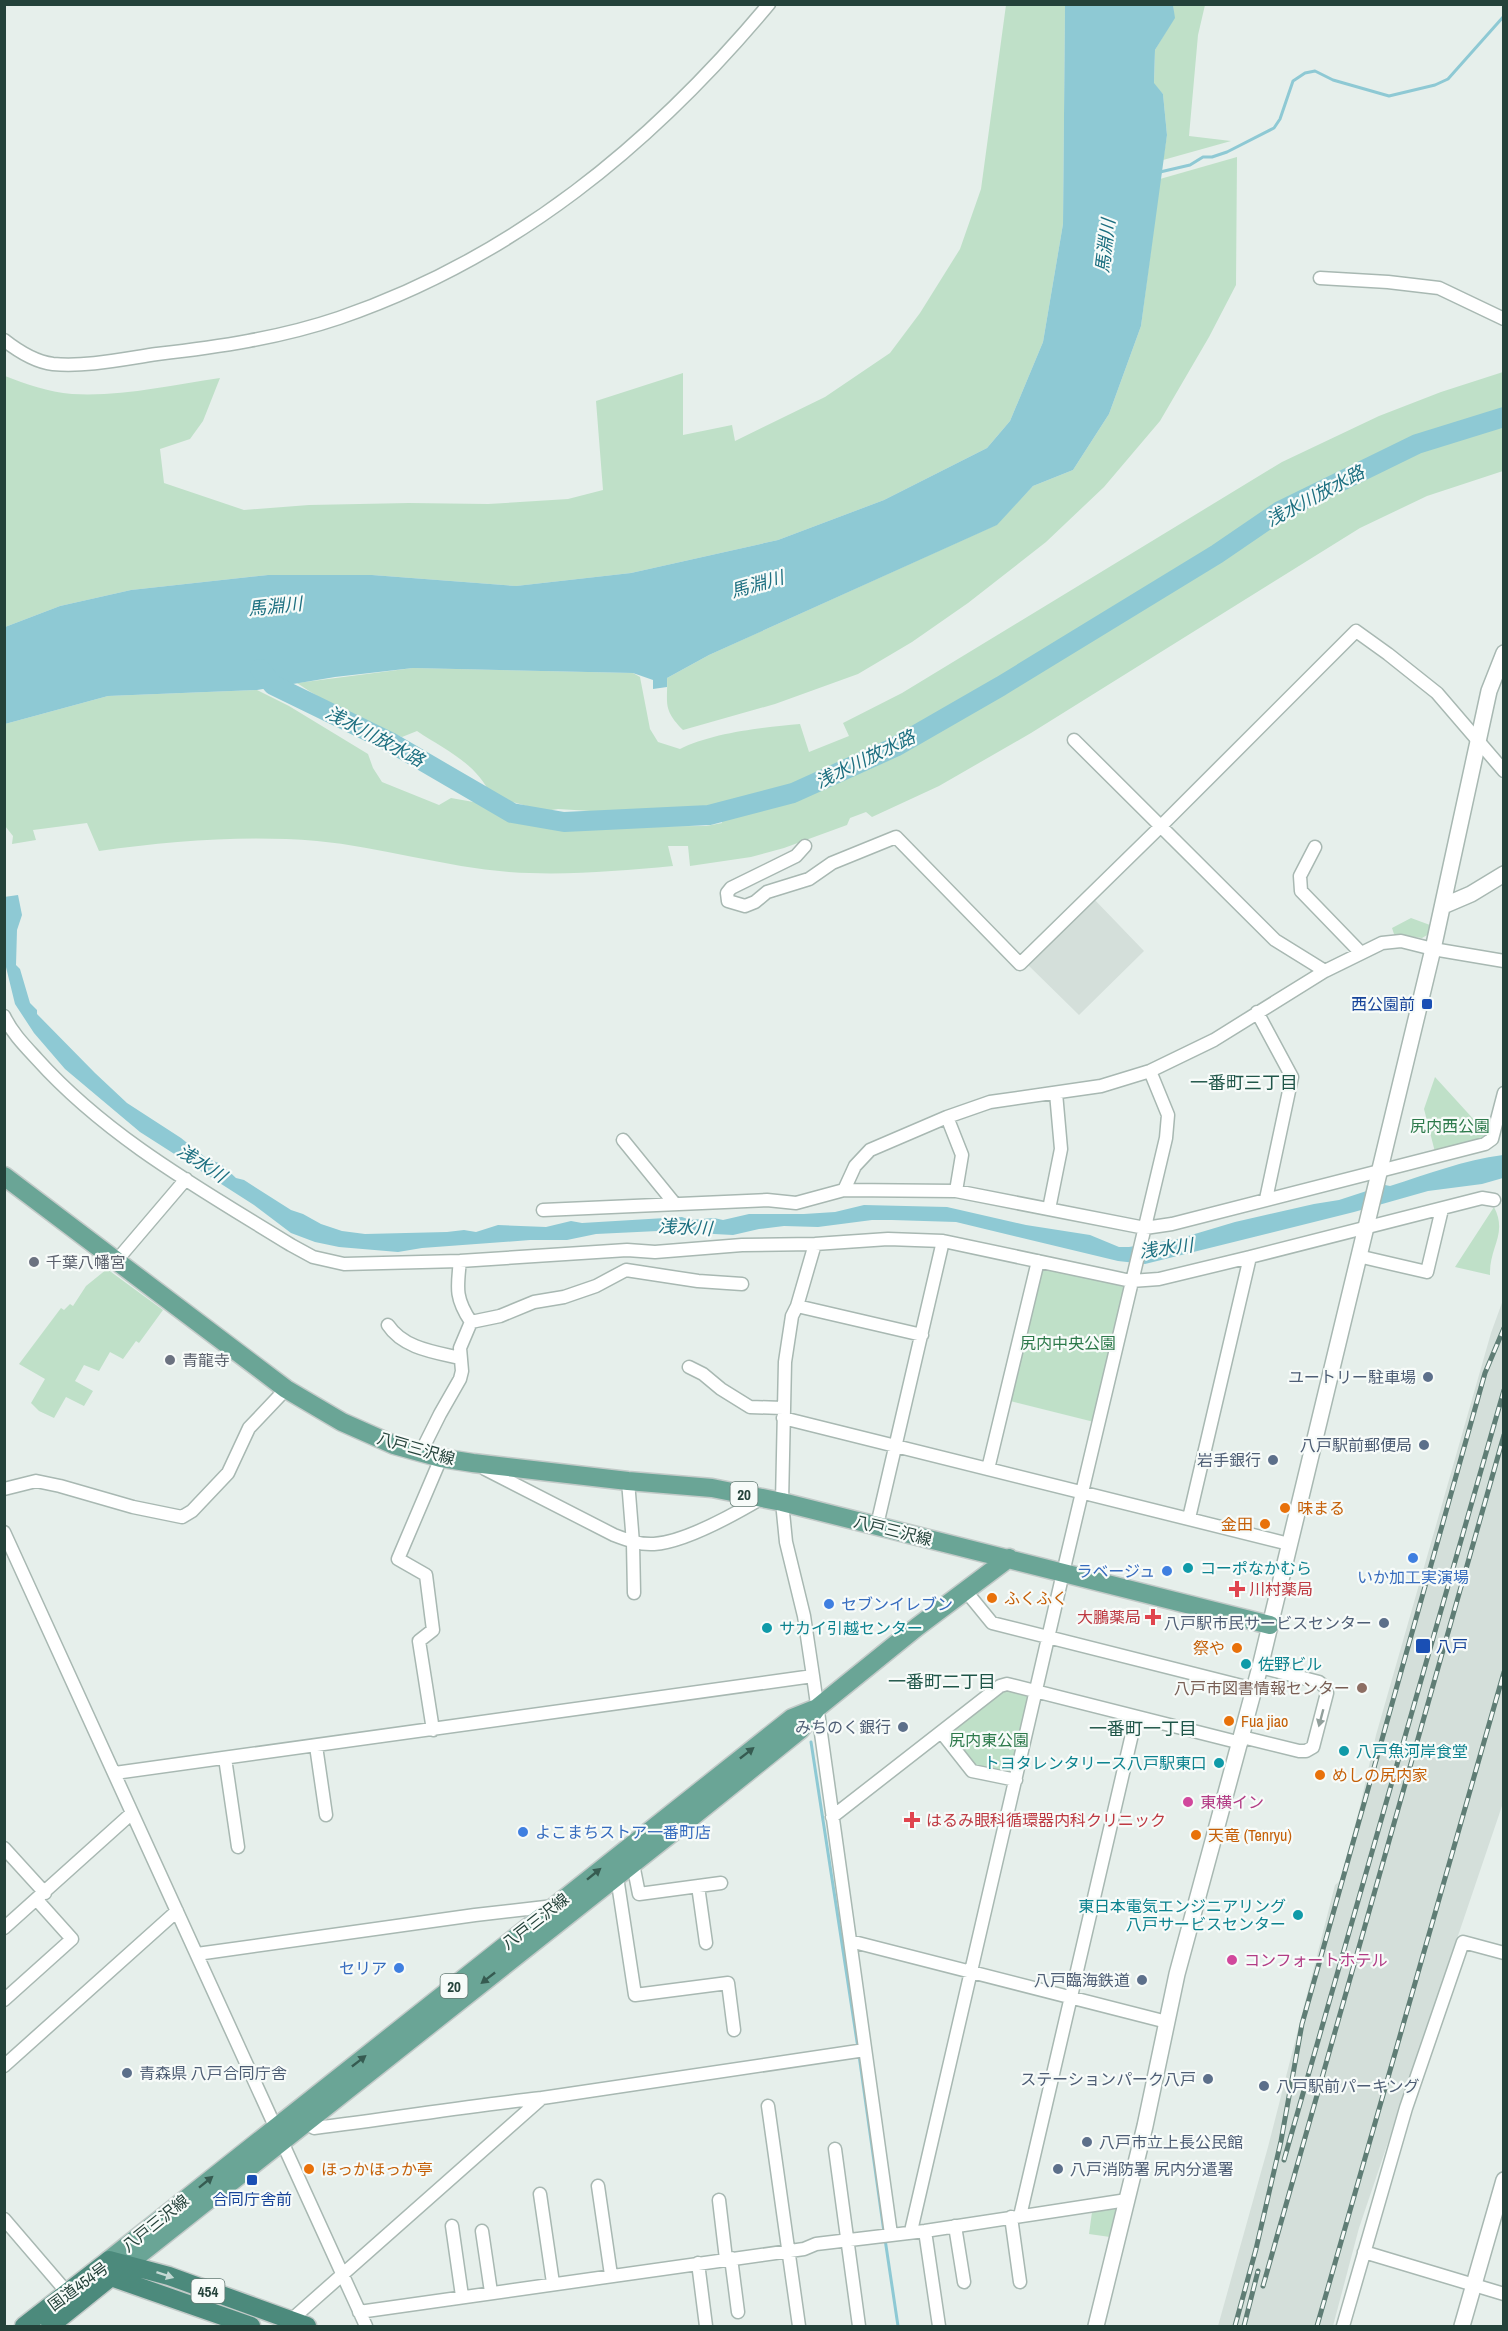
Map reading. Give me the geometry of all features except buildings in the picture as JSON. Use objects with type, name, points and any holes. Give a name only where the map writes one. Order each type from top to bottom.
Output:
[{"type":"highway","name":"国道454号","points":[[129,2264],[299,2323]]},
{"type":"highway","name":"国道454号","points":[[24,2326],[72,2298],[110,2269],[251,2326]]},
{"type":"highway","name":"国道454号","points":[[50,2326],[72,2298]]},
{"type":"main road","name":"八戸三沢線","points":[[4,1176],[286,1389],[342,1422],[394,1445],[441,1458],[473,1463],[712,1488],[782,1502],[1269,1625]]},
{"type":"main road","name":"八戸三沢線","points":[[110,2269],[129,2264],[279,2134],[306,2123],[800,1730],[817,1708],[965,1590],[1009,1558]]},
{"type":"main road","name":"八戸三沢線","points":[[110,2269],[279,2134],[555,1906],[792,1718],[817,1708]]},
{"type":"street","points":[[4,340],[18,351],[51,364],[86,363],[224,346],[336,319],[401,295],[461,265],[523,228],[597,177],[663,118],[739,40],[769,4]]},
{"type":"street","points":[[1320,278],[1439,288],[1503,319]]},
{"type":"street","points":[[805,846],[796,856],[732,888],[727,893],[728,901],[745,906],[755,902],[767,892],[810,879],[832,863],[896,837],[1020,964],[1160,828],[1356,631],[1437,693],[1503,771]]},
{"type":"street","points":[[1096,2326],[1145,2126],[1177,1974],[1260,1667],[1433,949],[1477,739],[1489,691],[1503,653]]},
{"type":"street","points":[[1074,740],[1275,940],[1325,971]]},
{"type":"street","points":[[1315,847],[1300,876],[1301,891],[1362,953]]},
{"type":"street","points":[[1443,906],[1471,894],[1503,874]]},
{"type":"street","points":[[844,1190],[855,1166],[870,1150],[947,1117],[990,1102],[1101,1086],[1150,1071],[1214,1040],[1325,971],[1382,943],[1401,941],[1503,961]]},
{"type":"street","points":[[1257,1012],[1292,1077],[1266,1199]]},
{"type":"street","points":[[4,1016],[16,1036],[49,1072],[92,1112],[136,1146],[291,1245],[313,1257],[344,1264],[460,1261],[627,1250],[655,1252],[742,1245],[815,1244],[888,1239],[943,1241],[1131,1281],[1159,1279],[1482,1198],[1494,1200]]},
{"type":"street","points":[[911,2231],[1166,1138],[1168,1115],[1150,1071]]},
{"type":"street","points":[[1049,1209],[1061,1149],[1056,1093]]},
{"type":"street","points":[[543,1210],[767,1200],[796,1203],[844,1190],[956,1191],[1144,1230],[1266,1199],[1378,1175],[1485,1144],[1492,1139],[1503,1093]]},
{"type":"street","points":[[947,1117],[962,1155],[956,1191]]},
{"type":"street","points":[[623,1140],[675,1204]]},
{"type":"street","points":[[117,1260],[186,1179]]},
{"type":"street","points":[[1358,1256],[1427,1272],[1442,1209]]},
{"type":"street","points":[[877,1525],[943,1241]]},
{"type":"street","points":[[815,1244],[792,1316],[784,1362],[782,1502],[786,1542],[804,1616],[813,1676],[865,2050],[887,2235]]},
{"type":"street","points":[[1189,1518],[1250,1257]]},
{"type":"street","points":[[460,1261],[456,1292],[461,1307],[471,1322]]},
{"type":"street","points":[[988,1469],[1038,1261]]},
{"type":"street","points":[[471,1322],[500,1316],[534,1302],[564,1297],[596,1286],[626,1270],[698,1281],[742,1284]]},
{"type":"street","points":[[797,1306],[922,1335]]},
{"type":"street","points":[[421,1452],[460,1379],[462,1371],[459,1358],[460,1348],[471,1322]]},
{"type":"street","points":[[388,1325],[399,1337],[421,1349],[459,1358]]},
{"type":"street","points":[[689,1367],[703,1374],[721,1389],[750,1407],[783,1413],[897,1446],[1289,1544]]},
{"type":"street","points":[[4,1489],[36,1481],[133,1508],[182,1517],[192,1511],[228,1473],[249,1428],[286,1389]]},
{"type":"street","points":[[433,1730],[419,1641],[433,1630],[426,1575],[398,1559],[441,1458]]},
{"type":"street","points":[[473,1463],[633,1543],[655,1544],[679,1539],[762,1498]]},
{"type":"street","points":[[628,1481],[634,1593]]},
{"type":"street","points":[[4,1532],[8,1550],[115,1773],[366,2326]]},
{"type":"street","points":[[965,1590],[992,1623],[1254,1689]]},
{"type":"street","points":[[832,1817],[1000,1686],[1007,1684],[1136,1717],[1241,1740],[1299,1751],[1306,1751],[1313,1747],[1327,1693],[1325,1687],[1319,1682],[1260,1667]]},
{"type":"street","points":[[115,1773],[813,1676]]},
{"type":"street","points":[[1020,2282],[1015,2217],[1071,1997],[1136,1717]]},
{"type":"street","points":[[942,1733],[972,1771],[1016,1780]]},
{"type":"street","points":[[316,1746],[326,1815]]},
{"type":"street","points":[[225,1758],[238,1847]]},
{"type":"street","points":[[4,1928],[132,1813]]},
{"type":"street","points":[[4,1848],[72,1939],[4,2000]]},
{"type":"street","points":[[633,1864],[639,1894],[721,1883]]},
{"type":"street","points":[[617,1877],[635,1995],[728,1983],[734,2030]]},
{"type":"street","points":[[698,1886],[706,1943]]},
{"type":"street","points":[[197,1954],[463,1916],[555,1906]]},
{"type":"street","points":[[4,2066],[177,1911]]},
{"type":"street","points":[[850,1941],[1167,2022]]},
{"type":"street","points":[[1343,2326],[1406,2108],[1463,1942],[1503,1953]]},
{"type":"street","points":[[306,2123],[314,2128],[398,2118],[439,2109],[542,2098],[865,2050]]},
{"type":"street","points":[[299,2323],[342,2274],[542,2098]]},
{"type":"street","points":[[768,2106],[799,2326]]},
{"type":"street","points":[[835,2150],[859,2326]]},
{"type":"street","points":[[1462,2326],[1503,2180]]},
{"type":"street","points":[[598,2186],[611,2275]]},
{"type":"street","points":[[540,2194],[553,2283]]},
{"type":"street","points":[[719,2200],[738,2312]]},
{"type":"street","points":[[358,2312],[804,2249],[816,2244],[925,2231],[1127,2200]]},
{"type":"street","points":[[4,2219],[72,2298]]},
{"type":"street","points":[[452,2226],[462,2296]]},
{"type":"street","points":[[955,2226],[963,2282]]},
{"type":"street","points":[[482,2231],[491,2292]]},
{"type":"street","points":[[925,2231],[939,2326]]},
{"type":"street","points":[[1364,2252],[1503,2294]]},
{"type":"street","points":[[698,2263],[706,2326]]},
{"type":"shaded area","points":[[1092,897],[1144,951],[1079,1015],[1026,963]]},
{"type":"shaded area","points":[[1503,1300],[1503,1803],[1359,2228],[1333,2326],[1218,2326],[1268,2147],[1335,1885],[1340,1881],[1376,1735],[1491,1333]]},
{"type":"green space","points":[[1006,5],[1065,5],[1063,224],[1043,342],[1010,421],[987,448],[884,500],[778,540],[631,573],[516,586],[372,575],[268,575],[131,590],[60,606],[5,627],[5,376],[29,385],[72,394],[109,394],[146,390],[220,378],[203,421],[190,439],[160,449],[164,483],[244,510],[309,505],[488,504],[568,499],[603,490],[596,401],[683,373],[683,435],[732,425],[735,441],[825,397],[890,353],[920,313],[960,249],[981,189]]},
{"type":"green space","points":[[1173,5],[1205,5],[1198,35],[1189,136],[1231,141],[1163,160],[1167,135],[1163,94],[1154,84],[1155,50],[1174,18]]},
{"type":"green space","points":[[1237,157],[1236,285],[1160,421],[1104,487],[1046,542],[968,603],[912,642],[858,674],[775,704],[683,730],[672,717],[667,706],[667,678],[709,655],[996,525],[1033,486],[1073,470],[1109,414],[1141,326],[1160,179]]},
{"type":"green space","points":[[1503,372],[1503,471],[1427,496],[1360,528],[1031,733],[939,786],[872,817],[866,812],[850,818],[847,825],[784,848],[751,857],[690,866],[688,846],[668,846],[673,866],[591,872],[530,873],[461,866],[341,844],[289,839],[208,840],[99,851],[87,823],[33,830],[36,840],[12,844],[13,836],[5,826],[5,724],[108,696],[257,690],[289,706],[368,754],[382,782],[439,805],[451,798],[479,803],[518,821],[563,827],[706,826],[722,823],[721,807],[623,813],[558,809],[545,811],[491,796],[469,766],[417,731],[402,737],[348,713],[297,683],[413,668],[633,673],[640,677],[650,729],[658,742],[680,749],[722,735],[800,724],[809,752],[849,736],[843,723],[902,693],[1282,462],[1379,416],[1441,392]]},
{"type":"green space","points":[[1411,918],[1430,925],[1429,934],[1422,938],[1394,934],[1392,928]]},
{"type":"green space","name":"尻内西公園","points":[[1435,1077],[1487,1134],[1485,1138],[1435,1152],[1424,1109]]},
{"type":"green space","points":[[1494,1207],[1498,1217],[1499,1233],[1490,1265],[1490,1275],[1455,1267]]},
{"type":"green space","name":"尻内中央公園","points":[[1041,1266],[1126,1285],[1094,1422],[1010,1401]]},
{"type":"green space","points":[[107,1269],[163,1310],[139,1343],[136,1341],[123,1359],[110,1352],[99,1371],[84,1365],[75,1381],[93,1391],[84,1406],[66,1397],[54,1418],[39,1411],[31,1403],[45,1379],[19,1364],[61,1308],[64,1310],[70,1304],[73,1306],[86,1286]]},
{"type":"green space","name":"尻内東公園","points":[[1006,1691],[1027,1696],[1029,1699],[1012,1773],[974,1768],[949,1737],[1000,1693]]},
{"type":"green space","points":[[1116,2209],[1110,2237],[1089,2234],[1092,2212]]},
{"type":"water","name":"馬淵川","points":[[1065,5],[1173,5],[1175,18],[1155,50],[1154,83],[1163,94],[1167,135],[1141,326],[1109,414],[1073,470],[1033,486],[997,525],[709,655],[667,678],[667,687],[653,689],[653,680],[633,673],[413,668],[335,677],[257,690],[108,696],[5,724],[5,627],[60,606],[131,590],[268,575],[372,575],[516,586],[631,573],[778,540],[884,500],[987,448],[1010,421],[1043,342],[1063,224]]},
{"type":"water","name":"浅水川","points":[[18,895],[22,915],[17,930],[16,965],[20,969],[30,1003],[37,1010],[37,1014],[127,1103],[181,1138],[206,1158],[221,1164],[236,1178],[244,1180],[291,1210],[342,1231],[365,1234],[464,1230],[476,1232],[498,1225],[546,1227],[571,1221],[582,1223],[682,1217],[690,1220],[714,1218],[723,1220],[749,1214],[835,1212],[864,1205],[947,1207],[1026,1225],[1090,1235],[1119,1247],[1129,1247],[1178,1239],[1235,1222],[1339,1200],[1489,1157],[1503,1155],[1503,1178],[1482,1184],[1428,1191],[1354,1212],[1145,1264],[1118,1261],[956,1222],[892,1220],[872,1220],[818,1227],[784,1226],[733,1235],[658,1231],[596,1234],[567,1240],[530,1240],[422,1248],[398,1252],[339,1247],[315,1242],[291,1233],[254,1205],[140,1132],[65,1069],[34,1033],[15,1004],[5,963],[4,897]]},
{"type":"waterway","points":[[1160,172],[1190,165],[1203,157],[1212,157],[1227,152],[1274,128],[1280,119],[1293,81],[1305,73],[1315,71],[1333,80],[1389,96],[1435,85],[1448,79],[1504,16]]},
{"type":"waterway","name":"浅水川放水路","points":[[260,669],[273,685],[390,742],[512,813],[564,822],[709,815],[793,793],[895,747],[1001,686],[1217,554],[1280,511],[1417,444],[1504,417]]},
{"type":"waterway","points":[[811,1742],[858,2048]]},
{"type":"waterway","points":[[859,2055],[884,2232]]},
{"type":"waterway","points":[[885,2239],[898,2326]]},
{"type":"railway","points":[[1235,2326],[1281,2141],[1302,2024],[1485,1373],[1504,1328]]},
{"type":"railway","points":[[1284,2160],[1504,1390]]},
{"type":"railway","points":[[1263,2286],[1504,1435]]},
{"type":"railway","points":[[1317,2326],[1504,1672]]},
{"type":"railway","points":[[1244,2326],[1258,2271]]},
{"type":"place","name":"西公園前","points":[[1427,1004]]},
{"type":"place","name":"千葉八幡宮","points":[[34,1262]]},
{"type":"place","name":"青龍寺","points":[[170,1360]]},
{"type":"place","name":"ユートリー駐車場","points":[[1428,1377]]},
{"type":"place","name":"八戸駅前郵便局","points":[[1424,1445]]},
{"type":"place","name":"岩手銀行","points":[[1273,1460]]},
{"type":"place","name":"味まる","points":[[1285,1508]]},
{"type":"place","name":"金田","points":[[1265,1524]]},
{"type":"place","name":"いか加工実演場","points":[[1413,1558]]},
{"type":"place","name":"コーポなかむら","points":[[1188,1568]]},
{"type":"place","name":"ラベージュ","points":[[1167,1571]]},
{"type":"place","name":"川村薬局","points":[[1237,1589]]},
{"type":"place","name":"ふくふく","points":[[992,1598]]},
{"type":"place","name":"セブンイレブン","points":[[829,1604]]},
{"type":"place","name":"大鵬薬局","points":[[1153,1617]]},
{"type":"place","name":"八戸駅市民サービスセンター","points":[[1384,1623]]},
{"type":"place","name":"サカイ引越センター","points":[[767,1628]]},
{"type":"place","name":"八戸","points":[[1423,1646]]},
{"type":"place","name":"祭や","points":[[1237,1648]]},
{"type":"place","name":"佐野ビル","points":[[1246,1664]]},
{"type":"place","name":"八戸市図書情報センター","points":[[1362,1688]]},
{"type":"place","name":"Fua jiao","points":[[1229,1721]]},
{"type":"place","name":"みちのく銀行","points":[[903,1727]]},
{"type":"place","name":"八戸魚河岸食堂","points":[[1344,1751]]},
{"type":"place","name":"トヨタレンタリース八戸駅東口","points":[[1219,1763]]},
{"type":"place","name":"めしの尻内家","points":[[1320,1775]]},
{"type":"place","name":"東横イン","points":[[1188,1802]]},
{"type":"place","name":"はるみ眼科循環器内科クリニック","points":[[912,1820]]},
{"type":"place","name":"よこまちストア一番町店","points":[[523,1832]]},
{"type":"place","name":"天竜 (Tenryu)","points":[[1196,1835]]},
{"type":"place","name":"東日本電気エンジニアリング 八戸サービスセンター","points":[[1298,1915]]},
{"type":"place","name":"コンフォートホテル","points":[[1232,1960]]},
{"type":"place","name":"セリア","points":[[399,1968]]},
{"type":"place","name":"八戸臨海鉄道","points":[[1142,1980]]},
{"type":"place","name":"青森県 八戸合同庁舎","points":[[127,2073]]},
{"type":"place","name":"ステーションパーク八戸","points":[[1208,2079]]},
{"type":"place","name":"八戸駅前パーキング","points":[[1264,2086]]},
{"type":"place","name":"八戸市立上長公民館","points":[[1087,2142]]},
{"type":"place","name":"ほっかほっか亭","points":[[309,2169]]},
{"type":"place","name":"八戸消防署 尻内分遣署","points":[[1058,2169]]},
{"type":"place","name":"合同庁舎前","points":[[252,2180]]},
{"type":"district","name":"一番町三丁目","points":[[1244,1082]]},
{"type":"district","name":"一番町二丁目","points":[[942,1681]]},
{"type":"district","name":"一番町一丁目","points":[[1143,1728]]}]
